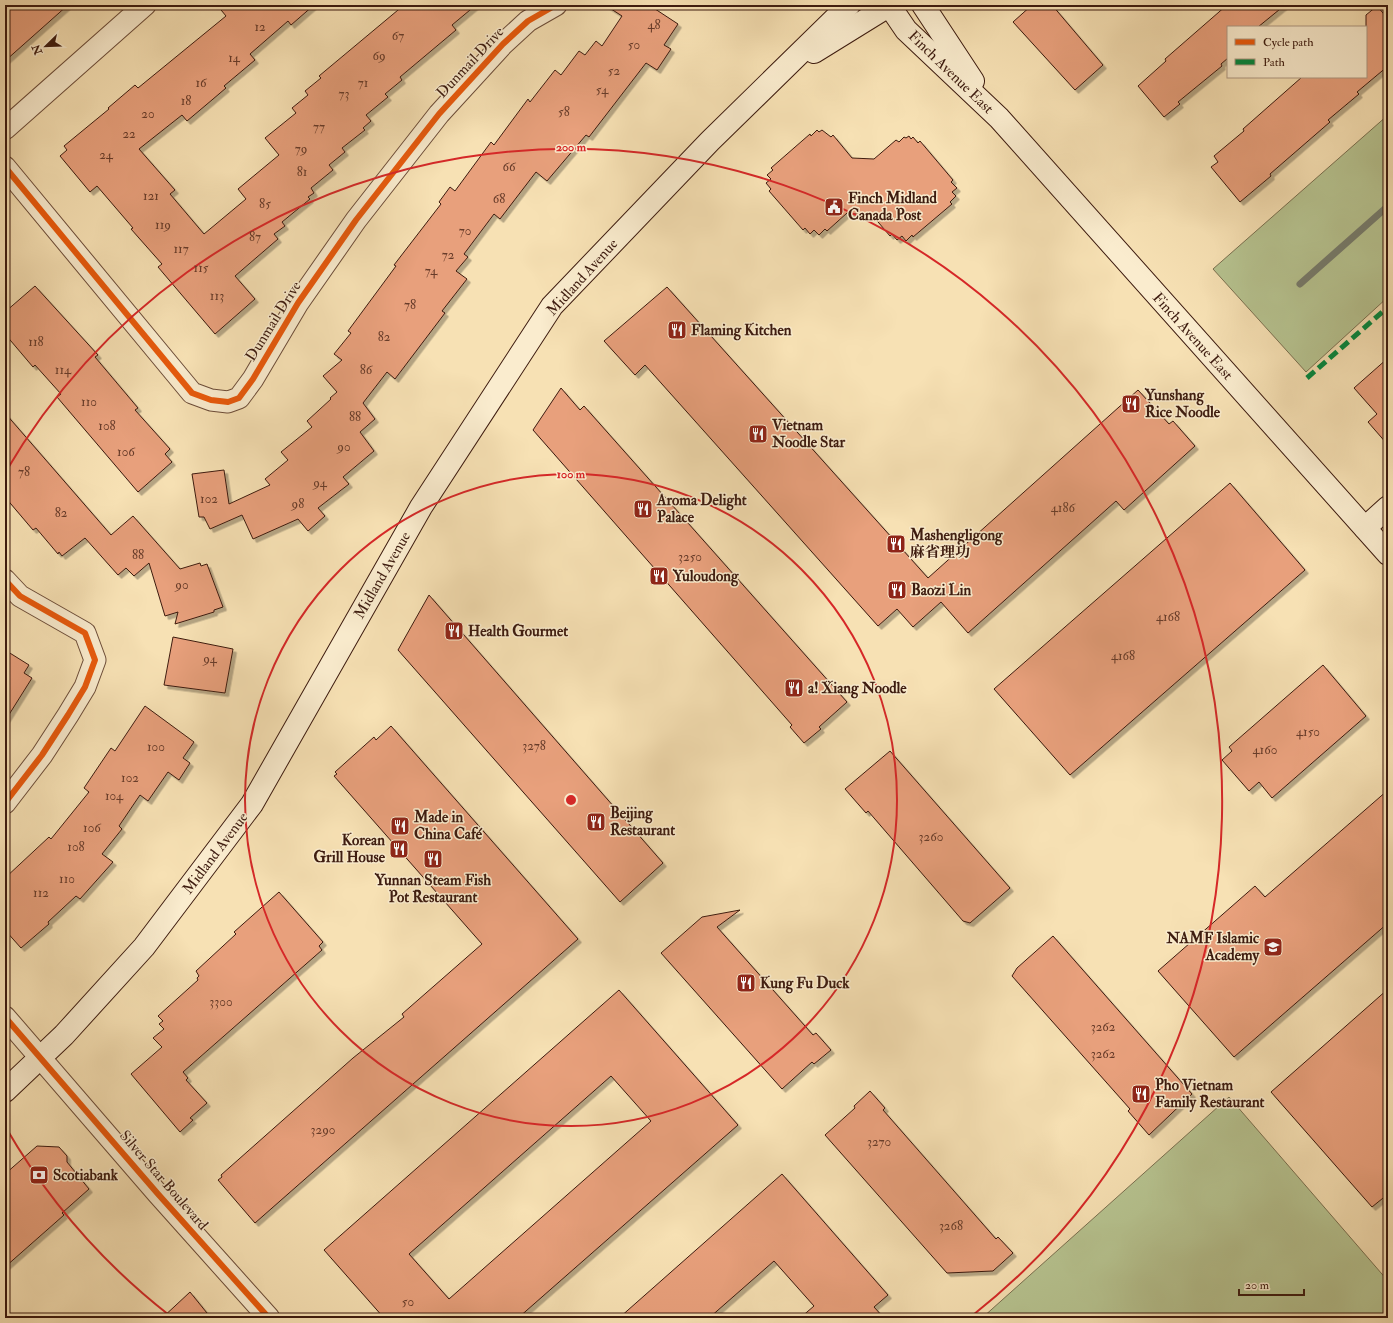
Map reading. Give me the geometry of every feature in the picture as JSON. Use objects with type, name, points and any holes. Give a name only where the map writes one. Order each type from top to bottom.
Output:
[{"type":"main road","name":"Midland Avenue","points":[[5,1091],[64,1035],[144,947],[252,804],[421,507],[552,306],[701,151],[849,5]]},
{"type":"main road","name":"Midland Avenue","points":[[779,74],[890,5]]},
{"type":"main road","name":"Finch Avenue East","points":[[890,5],[906,30],[999,118],[1388,554]]},
{"type":"main road","name":"Finch Avenue East","points":[[923,5],[999,118]]},
{"type":"main road","points":[[1364,528],[1388,507]]},
{"type":"street","points":[[5,129],[145,5]]},
{"type":"street","name":"Dunmail Drive","points":[[5,167],[192,393],[211,400],[228,402],[239,398],[253,379],[298,303],[356,220],[439,114],[503,44],[528,21],[556,5]]},
{"type":"street","points":[[5,580],[20,596],[85,633],[95,660],[85,687],[68,715],[42,755],[5,803]]},
{"type":"street","name":"Silver Star Boulevard","points":[[5,1017],[158,1194],[269,1318]]},
{"type":"green space","points":[[1388,115],[1388,297],[1306,372],[1213,269]]},
{"type":"green space","points":[[1229,1097],[1388,1281],[1388,1318],[982,1318]]},
{"type":"building","points":[[5,5],[68,5],[5,61]]},
{"type":"building","points":[[217,5],[314,5],[291,25],[288,21],[250,54],[255,60],[224,86],[226,88],[187,121],[182,115],[139,149],[175,190],[170,194],[204,234],[246,199],[238,189],[279,155],[265,138],[296,113],[292,108],[308,95],[305,91],[321,78],[319,76],[404,5],[476,5],[452,25],[456,30],[400,77],[402,80],[385,94],[388,97],[366,115],[371,121],[363,128],[365,130],[342,148],[345,152],[329,165],[333,170],[311,188],[314,193],[308,197],[310,199],[282,222],[285,226],[274,234],[278,239],[235,276],[255,299],[215,334],[158,267],[162,264],[131,229],[133,228],[97,186],[90,192],[60,156],[67,150],[64,146],[109,109],[108,108],[135,85],[138,88],[226,16]]},
{"type":"building","points":[[605,5],[649,5],[678,24],[664,45],[671,49],[657,70],[646,63],[589,137],[586,135],[547,181],[536,172],[500,219],[494,214],[464,254],[468,257],[456,271],[467,279],[442,311],[445,313],[395,379],[387,372],[363,403],[375,419],[360,432],[374,451],[343,477],[349,484],[318,508],[325,516],[308,531],[298,519],[253,539],[242,515],[210,529],[204,517],[199,517],[192,474],[224,470],[229,504],[270,485],[265,479],[288,460],[281,452],[312,427],[307,421],[337,392],[323,376],[342,360],[334,354],[351,333],[348,331],[396,266],[394,265],[441,204],[439,202],[450,187],[455,191],[491,142],[494,145],[528,99],[530,102],[555,70],[561,75],[579,51],[585,55],[596,41],[602,46],[622,16]]},
{"type":"building","points":[[1032,5],[1052,5],[1103,65],[1075,90],[1013,22]]},
{"type":"building","points":[[1227,5],[1285,5],[1259,26],[1227,26],[1227,59],[1221,64],[1222,66],[1178,102],[1180,104],[1164,117],[1138,86],[1166,61],[1165,59]]},
{"type":"building","points":[[1377,6],[1388,19],[1388,66],[1357,92],[1359,94],[1328,120],[1330,122],[1240,202],[1211,167],[1218,162],[1214,156],[1244,131],[1243,129],[1301,78],[1367,78],[1366,15]]},
{"type":"building","points":[[817,130],[819,132],[822,130],[831,137],[833,135],[852,158],[874,159],[896,140],[899,142],[904,137],[906,138],[909,136],[911,139],[913,137],[918,143],[920,141],[953,180],[951,182],[957,188],[952,192],[956,196],[950,202],[952,204],[913,237],[912,235],[906,241],[902,236],[897,240],[892,234],[890,236],[873,216],[847,213],[827,231],[825,229],[819,235],[814,230],[810,234],[805,228],[803,230],[769,191],[771,189],[766,183],[771,179],[767,175],[773,170],[771,168],[810,134],[811,136]]},
{"type":"building","points":[[35,286],[98,355],[95,357],[138,408],[135,410],[170,449],[165,454],[172,462],[138,492],[57,397],[61,394],[35,365],[33,367],[5,334],[5,312]]},
{"type":"building","points":[[667,287],[928,578],[1138,390],[1169,424],[1173,421],[1195,446],[1124,510],[1116,501],[968,633],[941,602],[913,627],[897,609],[878,626],[645,365],[635,375],[604,341]]},
{"type":"building","points":[[1388,358],[1388,445],[1368,422],[1377,414],[1354,388]]},
{"type":"building","points":[[561,388],[580,410],[584,406],[847,702],[819,727],[821,729],[804,743],[790,727],[792,725],[533,430]]},
{"type":"building","points":[[5,413],[111,535],[133,516],[180,569],[200,563],[201,566],[207,564],[223,607],[214,610],[214,612],[175,624],[178,612],[165,616],[149,563],[134,576],[126,568],[118,575],[85,538],[62,556],[59,552],[58,554],[36,528],[33,530],[5,497]]},
{"type":"building","points":[[1230,483],[1305,570],[1070,775],[994,689]]},
{"type":"building","points":[[429,595],[663,863],[620,902],[398,650]]},
{"type":"building","points":[[173,637],[233,649],[225,693],[164,685]]},
{"type":"building","points":[[5,650],[29,665],[24,673],[32,678],[5,721]]},
{"type":"building","points":[[1323,665],[1366,716],[1272,798],[1259,782],[1249,791],[1222,760],[1232,751],[1229,747]]},
{"type":"building","points":[[145,706],[194,742],[183,758],[190,763],[179,780],[168,772],[148,801],[140,795],[119,826],[122,829],[102,854],[113,862],[80,899],[76,896],[48,922],[49,924],[21,948],[5,930],[5,878],[49,837],[51,839],[89,792],[84,788],[111,748],[115,751]]},
{"type":"building","points":[[391,726],[578,939],[255,1223],[218,1180],[222,1177],[221,1175],[353,1058],[404,1017],[402,1014],[482,944],[334,776],[337,774],[335,772],[374,737],[376,740]]},
{"type":"building","points":[[890,751],[1010,888],[970,923],[963,921],[868,811],[866,813],[845,789]]},
{"type":"building","name":"NAMF Islamic Academy","points":[[1388,790],[1388,923],[1234,1057],[1158,971],[1255,886],[1265,897]]},
{"type":"building","points":[[279,892],[323,942],[319,946],[322,950],[183,1072],[188,1078],[186,1080],[207,1103],[190,1118],[193,1120],[180,1132],[131,1074],[162,1047],[153,1038],[164,1029],[159,1024],[163,1021],[158,1016],[198,980],[197,978],[199,976],[196,971],[236,934],[234,932]]},
{"type":"building","points":[[740,910],[717,927],[813,1035],[816,1033],[831,1050],[814,1064],[812,1062],[782,1089],[661,953],[702,917]]},
{"type":"building","points":[[1053,936],[1192,1094],[1149,1135],[1128,1111],[1130,1109],[1012,976],[1017,968]]},
{"type":"building","points":[[1388,989],[1388,1194],[1372,1207],[1271,1092]]},
{"type":"building","points":[[619,990],[738,1125],[518,1318],[384,1318],[324,1250]],"holes":[[[611,1076],[651,1121],[449,1299],[409,1254]]]},
{"type":"building","points":[[870,1091],[885,1108],[883,1110],[996,1239],[998,1237],[1013,1253],[993,1271],[947,1273],[825,1135],[855,1108],[854,1106]]},
{"type":"building","points":[[37,1146],[59,1147],[67,1156],[67,1162],[89,1189],[62,1213],[64,1215],[5,1267],[5,1174]]},
{"type":"building","points":[[782,1174],[888,1295],[874,1307],[884,1318],[800,1318],[814,1306],[774,1261],[709,1318],[619,1318]]},
{"type":"building","points":[[190,1292],[211,1318],[162,1318],[175,1306]]},
{"type":"waterway","points":[[1300,284],[1388,206]]},
{"type":"marked path","points":[[1307,378],[1388,307]]},
{"type":"cycle path","points":[[5,167],[192,393],[211,400],[228,402],[239,398],[253,379],[298,303],[356,220],[439,114],[503,44],[528,21],[556,5]]},
{"type":"cycle path","points":[[5,580],[20,596],[85,633],[95,660],[85,687],[68,715],[42,755],[5,803]]},
{"type":"cycle path","points":[[5,1017],[158,1194],[269,1318]]},
{"type":"place","name":"Finch Midland Canada Post","points":[[834,207]]},
{"type":"place","name":"Flaming Kitchen","points":[[677,330]]},
{"type":"place","name":"Yunshang Rice Noodle","points":[[1131,404]]},
{"type":"place","name":"Vietnam Noodle Star","points":[[758,434]]},
{"type":"place","name":"Aroma Delight Palace","points":[[643,509]]},
{"type":"place","name":"Mashengligong 麻省理功","points":[[896,544]]},
{"type":"place","name":"Yuloudong","points":[[659,576]]},
{"type":"place","name":"Baozi Lin","points":[[897,590]]},
{"type":"place","name":"Health Gourmet","points":[[454,631]]},
{"type":"place","name":"a! Xiang Noodle","points":[[794,688]]},
{"type":"place","name":"Beijing Restaurant","points":[[596,822]]},
{"type":"place","name":"Made in China Café","points":[[400,826]]},
{"type":"place","name":"Korean Grill House","points":[[399,849]]},
{"type":"place","name":"Yunnan Steam Fish Pot Restaurant","points":[[433,859]]},
{"type":"place","name":"NAMF Islamic Academy","points":[[1273,947]]},
{"type":"place","name":"Kung Fu Duck","points":[[746,983]]},
{"type":"place","name":"Pho Vietnam Family Restaurant","points":[[1141,1094]]},
{"type":"place","name":"Scotiabank","points":[[39,1175]]}]
